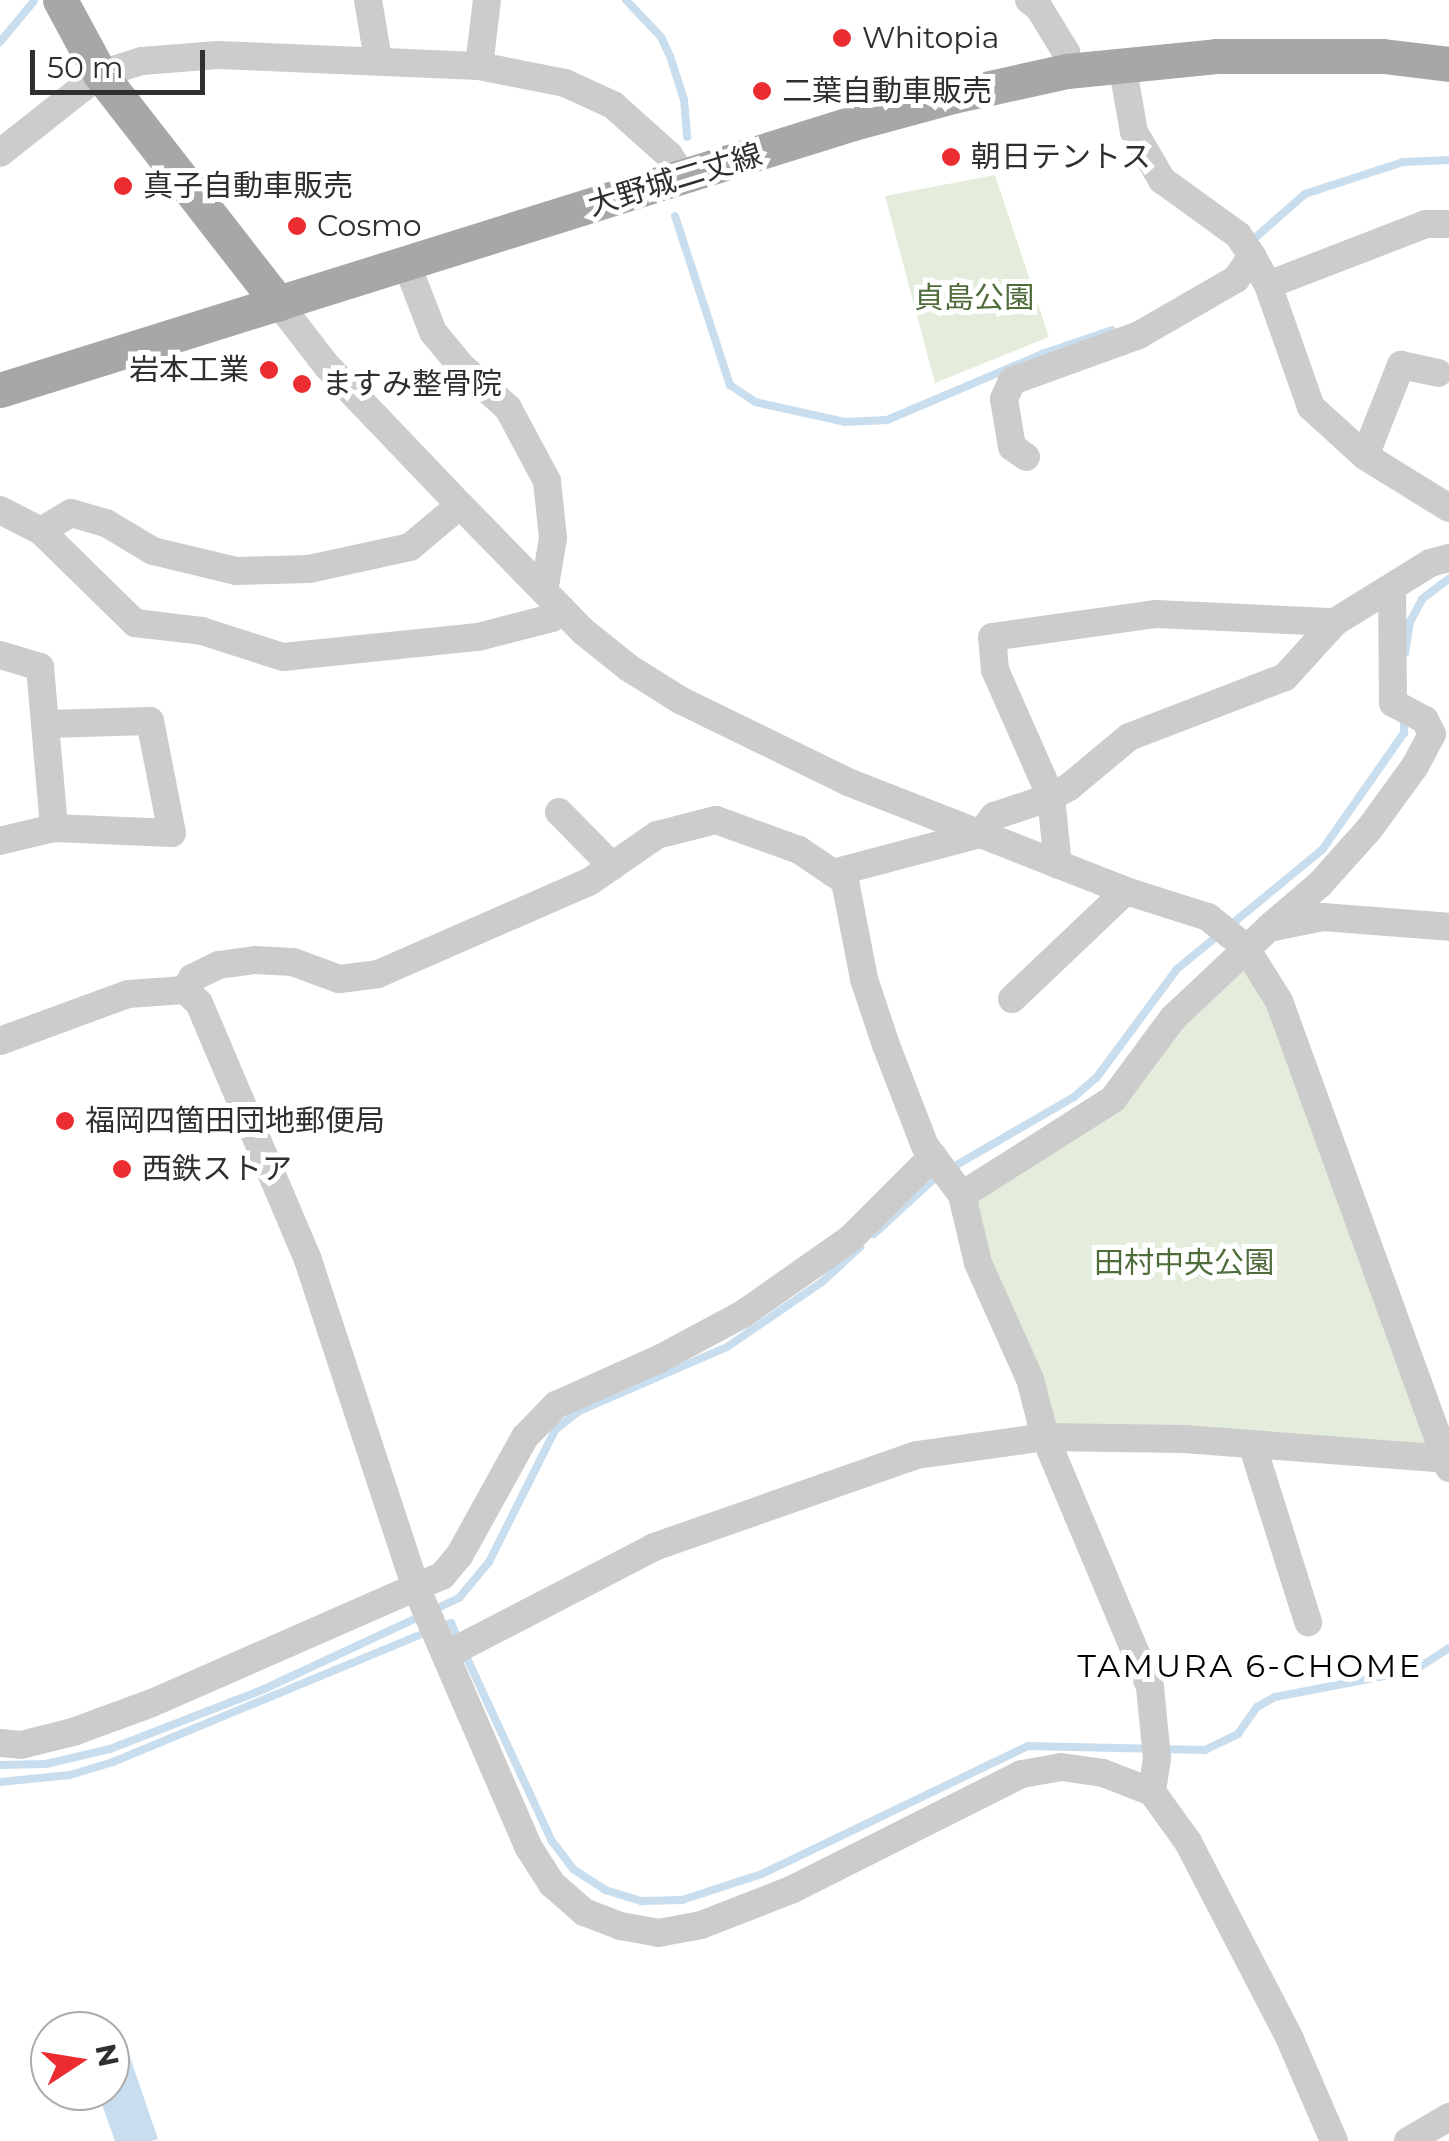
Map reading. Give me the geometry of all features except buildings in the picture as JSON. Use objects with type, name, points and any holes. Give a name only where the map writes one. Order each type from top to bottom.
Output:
[{"type":"main road","points":[[60,0],[100,74],[278,304]]},
{"type":"main road","name":"大野城二丈線","points":[[0,390],[408,265],[853,122],[1067,71],[1234,56],[1383,56],[1449,64]]},
{"type":"street","points":[[368,0],[378,60]]},
{"type":"street","points":[[478,66],[487,0]]},
{"type":"street","points":[[1029,0],[1039,8],[1066,52],[1067,71]]},
{"type":"street","points":[[0,154],[100,74],[142,61],[218,54],[478,66],[566,83],[613,105],[669,155],[683,176]]},
{"type":"street","points":[[1122,64],[1134,132],[1162,180],[1245,245],[1268,285],[1312,408],[1365,456],[1449,508]]},
{"type":"street","points":[[1268,285],[1426,224],[1449,224]]},
{"type":"street","points":[[1026,457],[1012,446],[1004,400],[1012,381],[1138,335],[1236,279],[1245,245]]},
{"type":"street","points":[[408,265],[433,332],[462,366],[508,408],[547,480],[553,538],[546,580],[540,587]]},
{"type":"street","points":[[278,304],[328,366],[460,506],[560,609],[629,668],[680,700],[848,782],[1214,922],[1245,947],[1280,1002],[1448,1462],[1252,1444],[1045,1437],[917,1455],[654,1547],[474,1640],[442,1645]]},
{"type":"street","points":[[1365,456],[1401,365],[1438,373]]},
{"type":"street","points":[[41,531],[72,513],[106,524],[152,551],[236,571],[309,569],[410,547],[460,506]]},
{"type":"street","points":[[0,510],[41,531],[135,623],[202,631],[283,657],[478,637],[552,618],[560,609]]},
{"type":"street","points":[[834,874],[980,834],[994,816],[1051,797],[1129,737],[1285,678],[1335,622],[1430,563],[1449,558]]},
{"type":"street","points":[[958,1190],[1113,1098],[1173,1018],[1245,947],[1320,884],[1370,828],[1415,766],[1432,734],[1425,720],[1392,704],[1392,588]]},
{"type":"street","points":[[1058,864],[1051,797],[995,670],[992,637],[1156,614],[1335,622]]},
{"type":"street","points":[[0,654],[40,667],[54,828]]},
{"type":"street","points":[[0,841],[54,828],[172,833],[150,721],[47,724]]},
{"type":"street","points":[[559,812],[612,866]]},
{"type":"street","points":[[185,990],[192,978],[218,964],[256,960],[293,962],[339,979],[378,974],[560,895],[657,835],[716,820],[799,850],[845,881],[864,979],[925,1146],[958,1190],[978,1263],[1030,1379],[1045,1437],[1150,1687],[1156,1748],[1152,1792]]},
{"type":"street","points":[[1012,999],[1126,891]]},
{"type":"street","points":[[1269,928],[1322,917],[1449,928]]},
{"type":"street","points":[[0,1040],[128,994],[165,988],[185,990],[200,1004],[308,1260],[418,1592],[529,1848],[552,1884],[584,1912],[620,1926],[658,1933],[701,1926],[764,1902],[1022,1774],[1061,1767],[1103,1773],[1152,1792],[1188,1842],[1289,2037],[1334,2141]]},
{"type":"street","points":[[0,1743],[21,1745],[73,1732],[152,1704],[418,1592],[442,1576],[459,1556],[525,1437],[556,1405],[659,1359],[742,1314],[851,1238],[935,1159]]},
{"type":"street","points":[[1252,1444],[1308,1622]]},
{"type":"street","points":[[1408,2141],[1449,2117]]},
{"type":"green space","name":"貞島公園","points":[[995,175],[1049,337],[935,383],[885,196]]},
{"type":"green space","name":"田村中央公園","points":[[1242,962],[1271,1006],[1435,1450],[1052,1427],[985,1259],[971,1199],[1118,1106],[1178,1025]]},
{"type":"water","points":[[130,2057],[158,2139],[115,2141],[104,2111],[130,2111]]},
{"type":"waterway","points":[[626,0],[661,37],[670,56],[684,100],[687,137]]},
{"type":"waterway","points":[[0,42],[34,1]]},
{"type":"waterway","points":[[1249,243],[1305,194],[1403,162],[1449,160]]},
{"type":"waterway","points":[[675,216],[730,385],[755,402],[845,422],[887,420],[1045,353],[1112,330]]},
{"type":"waterway","points":[[1405,653],[1410,622],[1422,599],[1449,579]]},
{"type":"waterway","points":[[874,1234],[936,1177],[1074,1097],[1097,1077],[1177,969],[1322,850],[1404,733],[1404,717]]},
{"type":"waterway","points":[[434,1610],[459,1598],[489,1562],[555,1430],[579,1411],[727,1347],[822,1282],[860,1247]]},
{"type":"waterway","points":[[0,1765],[46,1764],[110,1749],[262,1690],[421,1616]]},
{"type":"waterway","points":[[440,1627],[451,1623],[459,1641]]},
{"type":"waterway","points":[[0,1782],[70,1775],[113,1762],[427,1632]]},
{"type":"waterway","points":[[465,1654],[552,1841],[573,1869],[605,1890],[642,1901],[682,1900],[762,1874],[1028,1746],[1205,1750],[1238,1734],[1257,1707],[1275,1697],[1415,1670],[1449,1648]]},
{"type":"place","name":"Whitopia","points":[[842,38]]},
{"type":"place","name":"二葉自動車販売","points":[[762,91]]},
{"type":"place","name":"朝日テントス","points":[[951,157]]},
{"type":"place","name":"真子自動車販売","points":[[123,186]]},
{"type":"place","name":"Cosmo","points":[[297,226]]},
{"type":"place","name":"岩本工業","points":[[269,370]]},
{"type":"place","name":"ますみ整骨院","points":[[302,384]]},
{"type":"place","name":"福岡四箇田団地郵便局","points":[[65,1121]]},
{"type":"place","name":"西鉄ストア","points":[[122,1169]]},
{"type":"district","name":"TAMURA 6-CHOME","points":[[1250,1666]]}]
